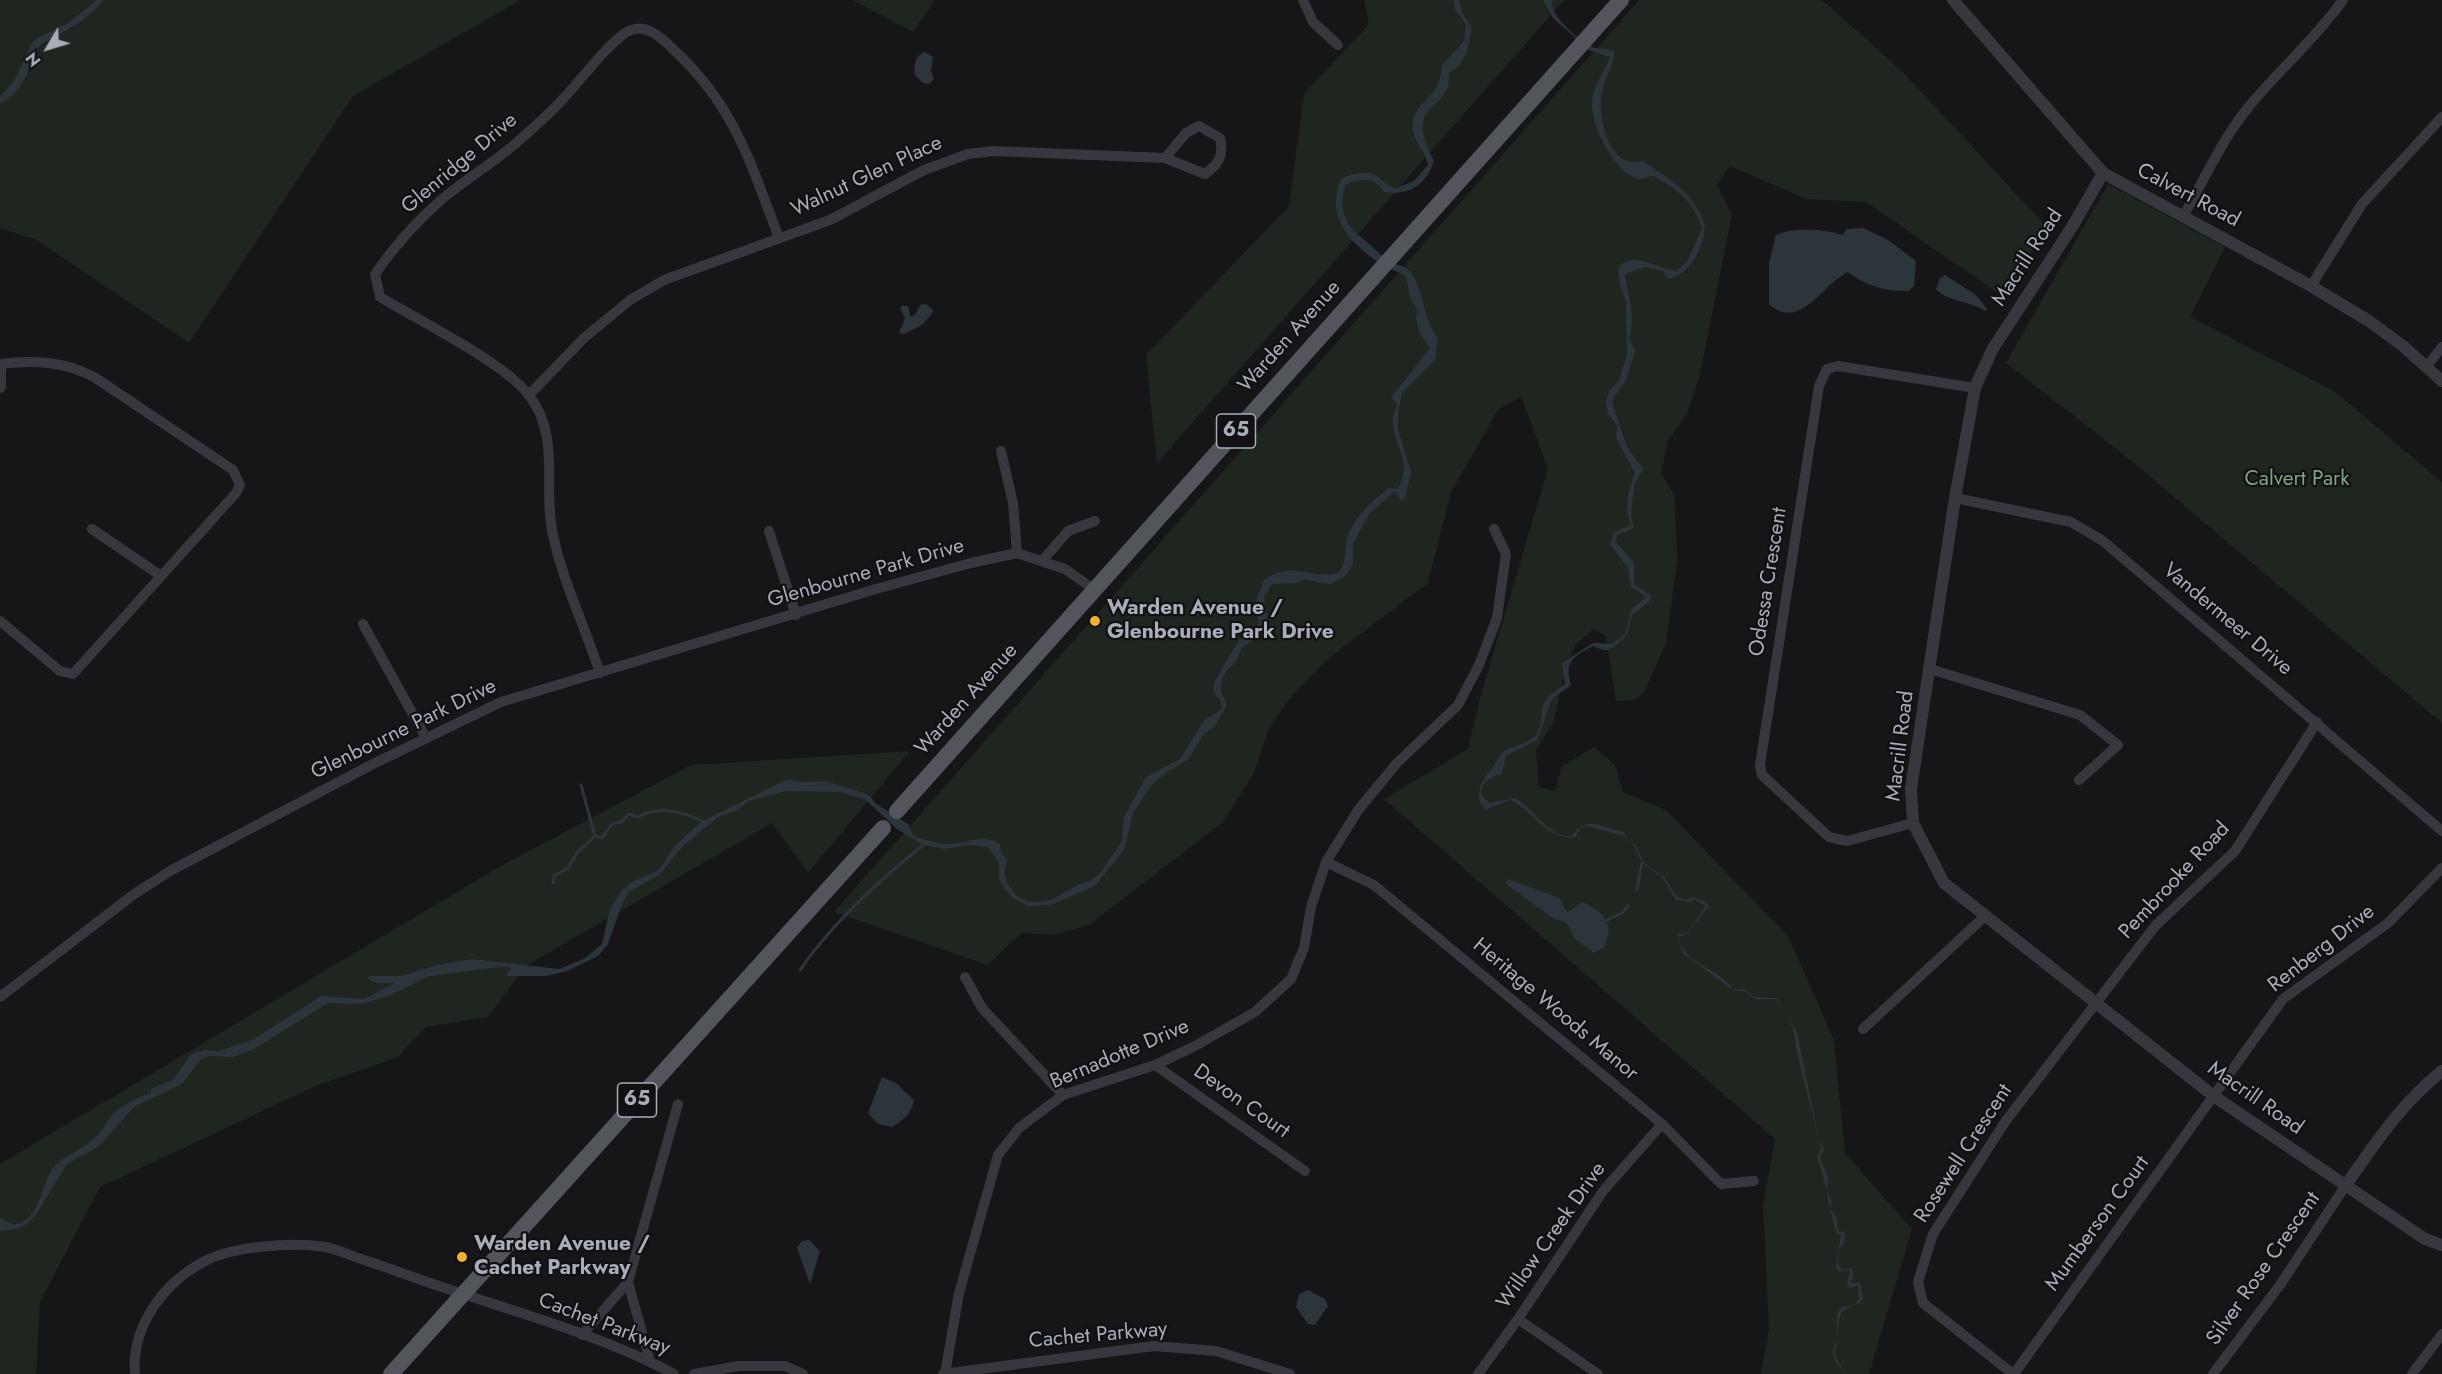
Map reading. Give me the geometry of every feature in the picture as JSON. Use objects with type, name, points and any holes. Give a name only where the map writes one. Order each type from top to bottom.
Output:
[{"type":"main road","name":"Warden Avenue","points":[[897,811],[1621,0]]},
{"type":"main road","name":"65","points":[[391,1374],[883,828]]},
{"type":"street","points":[[1303,0],[1313,22],[1338,45]]},
{"type":"street","name":"Calvert Road","points":[[1953,0],[2103,173],[2311,286],[2387,333],[2442,381]]},
{"type":"street","points":[[2184,215],[2229,133],[2245,112],[2323,28],[2343,0]]},
{"type":"street","name":"Glenridge Drive","points":[[600,673],[566,580],[553,535],[549,512],[551,452],[541,414],[518,383],[490,363],[380,297],[375,274],[441,200],[516,144],[564,99],[621,35],[638,28],[647,29],[658,36],[686,60],[731,118],[779,238]]},
{"type":"street","points":[[2311,286],[2362,204],[2442,117]]},
{"type":"street","name":"Walnut Glen Place","points":[[529,395],[584,338],[630,300],[664,280],[830,220],[924,170],[969,154],[993,151],[1165,158],[1205,174],[1216,166],[1223,151],[1220,138],[1198,126],[1186,133],[1165,158]]},
{"type":"street","name":"Macrill Road","points":[[2103,173],[2072,227],[1992,350],[1975,388],[1955,498],[1911,789],[1913,823],[1944,883],[1984,917],[2215,1097],[2425,1239],[2442,1245]]},
{"type":"street","points":[[2426,367],[2442,347]]},
{"type":"street","points":[[0,387],[0,366],[42,362],[81,370],[116,391],[237,474],[240,485],[236,494],[73,674],[60,671],[0,621]]},
{"type":"street","name":"Odessa Crescent","points":[[1913,823],[1847,841],[1829,837],[1762,775],[1760,765],[1819,386],[1827,369],[1838,366],[1975,388]]},
{"type":"street","points":[[1001,451],[1013,503],[1017,553]]},
{"type":"street","name":"Vandermeer Drive","points":[[1955,498],[2071,522],[2103,541],[2442,831]]},
{"type":"street","points":[[1042,561],[1068,531],[1095,521]]},
{"type":"street","points":[[92,529],[161,576]]},
{"type":"street","name":"Bernadotte Drive","points":[[944,1374],[958,1293],[998,1155],[1019,1128],[1063,1095],[1155,1065],[1195,1046],[1255,1012],[1291,979],[1304,948],[1311,907],[1326,862],[1359,809],[1397,763],[1458,705],[1479,665],[1497,618],[1506,554],[1494,529]]},
{"type":"street","points":[[769,531],[796,615]]},
{"type":"street","name":"Glenbourne Park Drive","points":[[0,997],[133,895],[170,871],[426,738],[501,702],[796,615],[876,589],[971,562],[1017,553],[1075,574],[1095,590]]},
{"type":"street","points":[[363,624],[426,738]]},
{"type":"street","points":[[1930,669],[2080,715],[2118,745],[2079,780]]},
{"type":"street","name":"Pembrooke Road","points":[[2095,1004],[2155,926],[2235,851],[2317,722]]},
{"type":"street","name":"Heritage Woods Manor","points":[[1326,862],[1374,885],[1662,1124],[1721,1184],[1754,1181]]},
{"type":"street","name":"Renberg Drive","points":[[2215,1097],[2283,999],[2388,923],[2442,868]]},
{"type":"street","points":[[1863,1029],[1984,917]]},
{"type":"street","points":[[965,977],[982,1008],[1063,1095]]},
{"type":"street","name":"Rosewell Crescent","points":[[2013,1374],[1923,1303],[1918,1282],[1933,1234],[2005,1122],[2095,1004]]},
{"type":"street","name":"Devon Court","points":[[1155,1065],[1305,1172]]},
{"type":"street","points":[[2346,1185],[2392,1118],[2414,1094],[2442,1071]]},
{"type":"street","name":"Mumberson Court","points":[[2013,1374],[2215,1097]]},
{"type":"street","points":[[582,1335],[628,1282],[678,1104]]},
{"type":"street","name":"Willow Creek Drive","points":[[1478,1374],[1518,1319],[1603,1191],[1662,1124]]},
{"type":"street","name":"Silver Rose Crescent","points":[[2213,1374],[2280,1285],[2346,1185]]},
{"type":"street","name":"Cachet Parkway","points":[[135,1374],[134,1357],[144,1322],[165,1292],[207,1260],[280,1245],[326,1247],[582,1335],[650,1361],[674,1374]]},
{"type":"street","points":[[628,1282],[650,1361]]},
{"type":"street","points":[[1518,1319],[1598,1374]]},
{"type":"street","points":[[2412,1374],[2442,1334]]},
{"type":"street","name":"Cachet Parkway","points":[[944,1374],[1095,1352],[1154,1346],[1216,1351],[1290,1374]]},
{"type":"street","points":[[694,1374],[740,1366],[785,1366],[803,1374]]},
{"type":"green space","points":[[0,0],[521,0],[353,96],[189,343],[37,240],[0,228]]},
{"type":"green space","points":[[852,0],[935,0],[913,32]]},
{"type":"green space","points":[[1364,0],[1564,0],[1157,463],[1146,355],[1289,206],[1304,94],[1369,24]]},
{"type":"green space","points":[[1639,0],[1822,0],[1900,69],[2046,226],[2005,298],[1866,202],[1806,199],[1730,166],[1717,185],[1732,214],[1700,374],[1687,414],[1668,441],[1661,473],[1675,496],[1677,562],[1666,644],[1643,694],[1633,700],[1616,701],[1606,636],[1594,629],[1575,645],[1562,682],[1554,722],[1536,750],[1539,787],[1555,791],[1562,766],[1594,747],[1615,765],[1623,792],[1666,810],[1788,936],[1834,1040],[1845,1153],[1912,1229],[1869,1374],[1761,1374],[1769,1330],[1763,1205],[1775,1139],[1384,799],[1468,749],[1480,698],[1548,469],[1521,396],[1498,410],[1451,492],[1428,583],[1325,661],[1291,697],[1269,728],[1254,773],[1223,822],[1089,925],[1053,935],[1021,933],[988,965],[834,912]]},
{"type":"green space","name":"Calvert Park","points":[[2108,184],[2225,247],[2190,317],[2334,391],[2442,482],[2442,723],[2123,454],[2006,363]]},
{"type":"green space","points":[[910,751],[808,873],[772,823],[526,966],[488,1017],[426,1027],[398,1057],[318,1085],[100,1187],[40,1302],[36,1374],[0,1374],[0,1164],[499,867],[691,765]]},
{"type":"shaded area","points":[[97,0],[103,0],[83,20],[40,45],[20,86],[15,93],[0,104],[0,97],[16,78],[31,44],[37,38],[67,24]]},
{"type":"shaded area","points":[[1454,0],[1459,0],[1463,14],[1472,28],[1463,59],[1449,73],[1448,86],[1443,95],[1425,116],[1423,126],[1425,141],[1434,161],[1431,169],[1421,182],[1409,190],[1384,192],[1372,181],[1362,180],[1345,185],[1343,195],[1343,211],[1354,231],[1386,259],[1404,267],[1412,274],[1429,323],[1438,338],[1435,360],[1402,393],[1398,412],[1398,430],[1411,472],[1405,499],[1400,500],[1394,492],[1370,513],[1353,543],[1353,563],[1346,576],[1330,584],[1305,580],[1296,583],[1272,584],[1264,597],[1267,617],[1265,631],[1241,649],[1236,662],[1227,670],[1222,680],[1221,692],[1227,704],[1215,726],[1203,735],[1189,759],[1164,774],[1151,786],[1133,813],[1125,848],[1096,885],[1051,905],[1028,906],[1014,899],[1005,889],[999,879],[999,863],[988,847],[968,845],[945,849],[923,845],[897,829],[866,800],[840,792],[786,791],[749,801],[736,811],[718,817],[683,846],[659,875],[629,892],[622,904],[608,944],[598,956],[567,971],[546,976],[508,976],[506,974],[511,968],[508,966],[430,976],[388,996],[361,1004],[328,1003],[254,1049],[233,1057],[209,1056],[201,1059],[182,1084],[134,1107],[99,1146],[67,1164],[37,1213],[28,1223],[18,1229],[0,1231],[0,1217],[15,1224],[28,1218],[37,1204],[49,1174],[57,1164],[95,1138],[119,1109],[151,1093],[151,1089],[174,1079],[191,1054],[204,1050],[220,1051],[254,1039],[321,996],[365,999],[394,983],[376,983],[367,978],[370,976],[401,976],[437,965],[472,959],[559,969],[584,959],[602,944],[610,909],[622,890],[632,882],[659,870],[674,847],[702,821],[788,779],[801,782],[826,781],[869,795],[875,803],[909,825],[913,836],[920,839],[955,844],[987,839],[1000,844],[1001,853],[1007,859],[1004,872],[1007,883],[1016,895],[1027,901],[1038,902],[1053,899],[1081,883],[1089,882],[1101,872],[1122,841],[1124,817],[1146,777],[1180,759],[1204,720],[1221,710],[1221,702],[1213,692],[1215,681],[1239,641],[1259,624],[1256,601],[1264,580],[1275,574],[1293,570],[1318,574],[1338,573],[1343,565],[1347,538],[1354,523],[1370,504],[1389,488],[1398,489],[1403,479],[1403,461],[1393,428],[1397,403],[1391,398],[1430,348],[1420,334],[1416,319],[1417,309],[1410,298],[1406,276],[1384,266],[1352,240],[1339,219],[1336,207],[1337,193],[1341,179],[1350,175],[1360,173],[1376,175],[1390,186],[1397,188],[1414,181],[1428,165],[1416,140],[1413,122],[1418,109],[1437,85],[1442,65],[1464,41],[1466,24],[1455,9]]},
{"type":"shaded area","points":[[1543,0],[1559,0],[1552,1],[1553,8],[1566,27],[1594,47],[1614,52],[1601,96],[1601,106],[1603,126],[1615,152],[1626,161],[1643,161],[1672,181],[1696,206],[1705,226],[1702,243],[1694,259],[1683,272],[1667,279],[1663,271],[1644,267],[1626,274],[1625,277],[1632,315],[1629,338],[1635,351],[1625,382],[1612,403],[1627,447],[1643,469],[1634,485],[1631,516],[1634,528],[1617,535],[1615,541],[1634,563],[1634,584],[1650,595],[1650,601],[1632,615],[1626,637],[1615,646],[1602,650],[1593,646],[1575,657],[1569,670],[1571,685],[1552,699],[1537,740],[1506,756],[1502,774],[1485,783],[1481,794],[1490,803],[1516,798],[1549,828],[1564,836],[1572,836],[1584,825],[1596,824],[1624,832],[1627,839],[1624,836],[1587,826],[1581,828],[1574,838],[1563,837],[1546,828],[1526,810],[1510,800],[1485,810],[1479,799],[1480,789],[1484,779],[1501,755],[1508,749],[1531,739],[1537,733],[1544,703],[1549,696],[1565,684],[1562,663],[1593,643],[1611,644],[1625,635],[1631,610],[1646,597],[1631,587],[1628,568],[1610,544],[1614,532],[1631,525],[1628,499],[1635,473],[1616,438],[1617,425],[1608,414],[1606,402],[1609,391],[1619,381],[1627,354],[1626,302],[1618,268],[1624,263],[1638,261],[1676,271],[1687,262],[1702,228],[1690,204],[1677,191],[1653,176],[1638,179],[1627,173],[1610,155],[1597,130],[1592,105],[1594,91],[1610,57],[1589,50],[1553,18]]},
{"type":"shaded area","points":[[925,52],[933,57],[931,71],[934,79],[929,84],[923,83],[915,75],[917,59]]},
{"type":"shaded area","points":[[1863,228],[1888,240],[1916,261],[1914,286],[1909,291],[1877,287],[1848,272],[1800,310],[1791,313],[1780,311],[1769,304],[1769,263],[1776,235],[1783,232],[1809,230],[1842,235],[1847,229]]},
{"type":"shaded area","points":[[1945,275],[1976,295],[1987,309],[1985,311],[1946,297],[1936,289],[1940,278]]},
{"type":"shaded area","points":[[926,304],[934,311],[922,325],[904,334],[899,333],[905,318],[900,309],[902,306],[908,306],[911,317],[915,315],[920,305]]},
{"type":"shaded area","points":[[1631,843],[1636,846],[1644,863],[1664,877],[1677,897],[1685,900],[1693,897],[1704,901],[1709,906],[1686,935],[1679,936],[1681,945],[1687,953],[1720,976],[1733,990],[1745,989],[1754,997],[1776,998],[1786,1014],[1775,999],[1755,999],[1745,991],[1734,991],[1683,953],[1677,934],[1686,934],[1706,906],[1694,899],[1690,902],[1676,900],[1662,877],[1642,863]]},
{"type":"shaded area","points":[[1508,879],[1560,898],[1567,913],[1582,902],[1596,909],[1608,925],[1609,931],[1604,947],[1594,953],[1575,939],[1566,922],[1554,919],[1506,884]]},
{"type":"shaded area","points":[[1788,1018],[1797,1033],[1819,1140],[1824,1148],[1820,1158],[1828,1178],[1827,1189],[1832,1203],[1830,1208],[1817,1158],[1821,1148],[1796,1049]]},
{"type":"shaded area","points":[[882,1077],[896,1083],[914,1100],[906,1116],[892,1127],[878,1124],[868,1113]]},
{"type":"shaded area","points":[[1830,1208],[1836,1217],[1838,1231],[1844,1232],[1845,1240],[1839,1250],[1838,1265],[1844,1270],[1852,1268],[1851,1283],[1860,1283],[1863,1300],[1855,1305],[1859,1299],[1858,1285],[1850,1288],[1847,1284],[1850,1270],[1838,1271],[1836,1267],[1841,1235],[1837,1234]]},
{"type":"shaded area","points":[[809,1240],[820,1251],[810,1284],[797,1248],[802,1241]]},
{"type":"shaded area","points":[[1308,1290],[1325,1299],[1328,1306],[1315,1325],[1308,1324],[1296,1307],[1299,1294]]},
{"type":"shaded area","points":[[1853,1306],[1842,1312],[1838,1325],[1835,1355],[1845,1374],[1834,1360],[1837,1314],[1842,1307]]},
{"type":"waterway","points":[[581,785],[595,836]]},
{"type":"waterway","points":[[553,883],[554,876],[568,868],[577,853],[595,836],[602,838],[612,824],[621,822],[629,814],[638,817],[662,810],[687,814],[702,821]]},
{"type":"waterway","points":[[800,970],[827,935],[857,903],[923,845]]},
{"type":"waterway","points":[[1637,889],[1642,863]]},
{"type":"waterway","points":[[1607,920],[1622,913],[1628,906]]},
{"type":"place","name":"Warden Avenue / Glenbourne Park Drive","points":[[1095,621]]},
{"type":"place","name":"Warden Avenue / Cachet Parkway","points":[[462,1257]]}]
